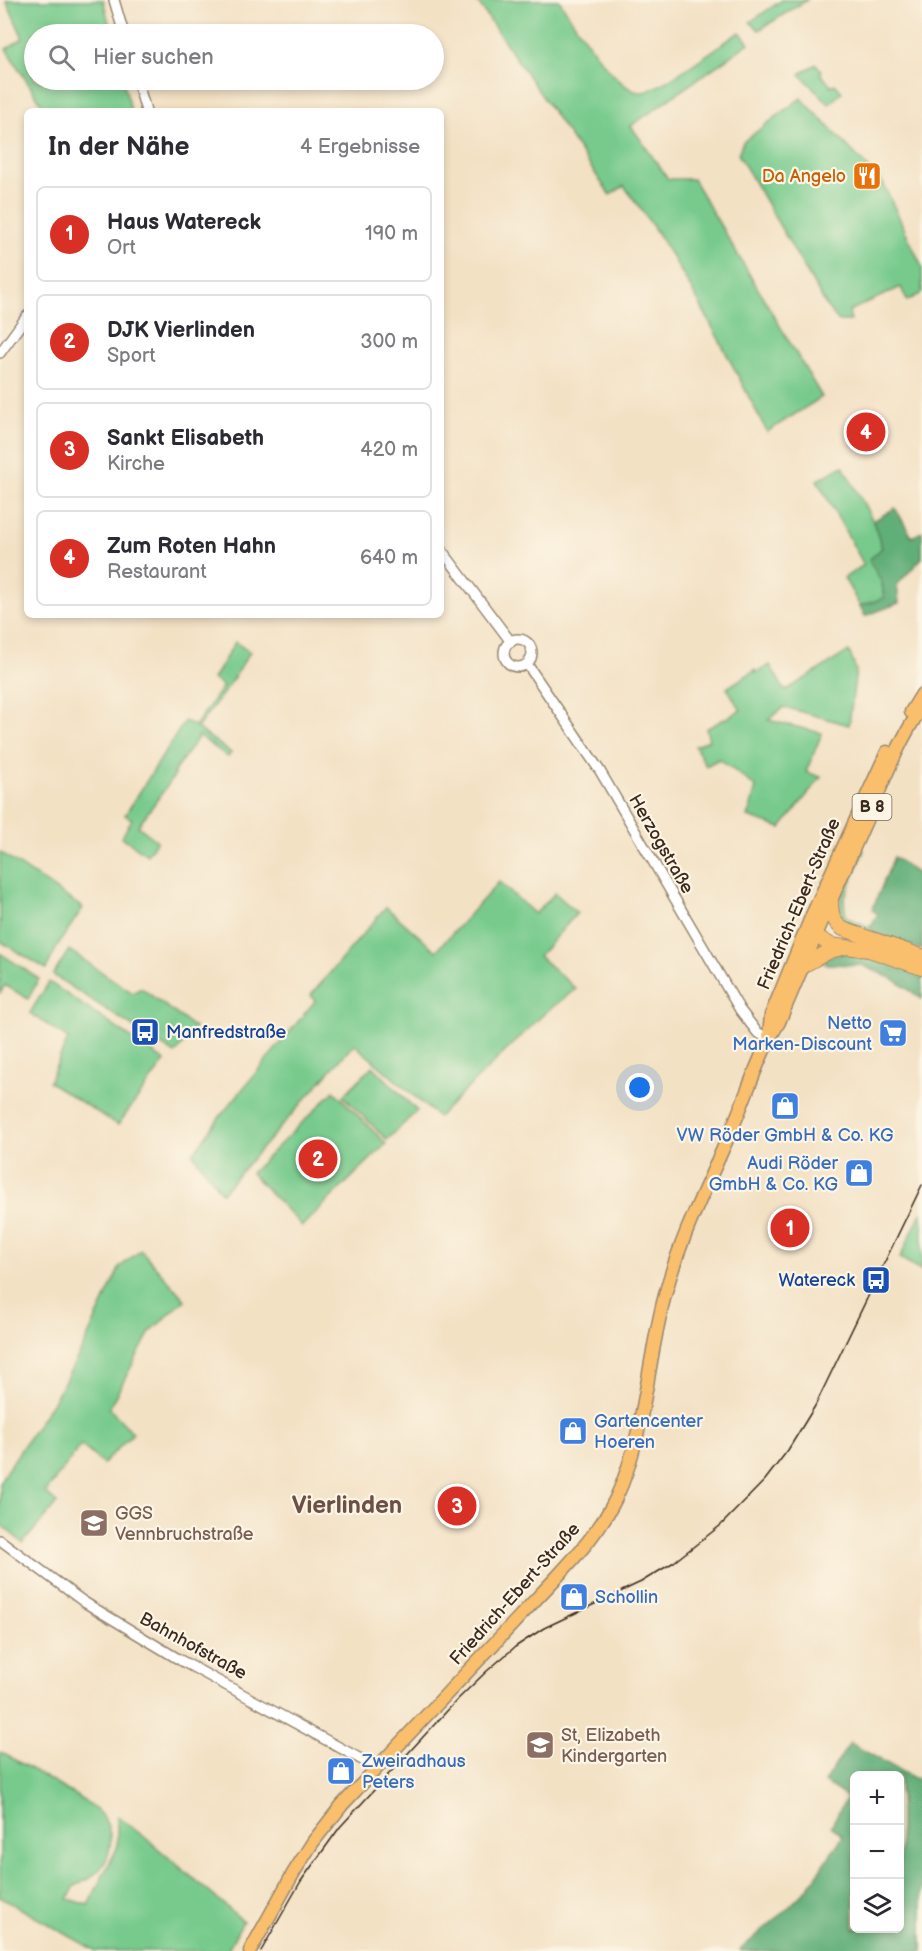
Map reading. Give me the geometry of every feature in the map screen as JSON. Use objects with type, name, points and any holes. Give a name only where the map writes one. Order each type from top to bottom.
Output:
[{"type":"highway","points":[[831,901],[833,917],[838,926],[922,956]]},
{"type":"highway","points":[[815,928],[831,945],[869,950],[922,968]]},
{"type":"highway","points":[[815,928],[922,961]]},
{"type":"highway","points":[[804,965],[830,951],[844,947]]},
{"type":"main road","name":"Friedrich-Ebert-Straße","points":[[769,1039],[771,1015],[831,901],[889,765],[920,704]]},
{"type":"main road","name":"Friedrich-Ebert-Straße","points":[[250,1951],[294,1872],[313,1842],[342,1805],[556,1578],[585,1546],[608,1512],[623,1479],[632,1448],[664,1296],[675,1261],[769,1039],[804,965],[815,928],[868,799],[870,785],[895,737],[920,704]]},
{"type":"street","points":[[114,0],[121,24]]},
{"type":"street","points":[[139,90],[145,108]]},
{"type":"street","points":[[0,353],[24,320]]},
{"type":"street","points":[[444,553],[511,642]]},
{"type":"street","points":[[520,639],[529,644],[532,657],[527,664],[515,667],[507,662],[505,648],[511,642],[520,639]]},
{"type":"street","name":"Herzogstraße","points":[[527,664],[601,773],[740,1010],[757,1032],[769,1039]]},
{"type":"street","name":"Bahnhofstraße","points":[[0,1540],[84,1602],[180,1660],[377,1768]]},
{"type":"green space","points":[[6,0],[103,0],[109,24],[24,24],[24,77],[6,49],[23,38]]},
{"type":"green space","points":[[476,0],[559,0],[596,55],[609,70],[633,90],[643,92],[676,75],[740,32],[749,43],[631,126],[668,179],[693,179],[822,397],[767,432],[701,306],[645,215],[624,186],[610,195]]},
{"type":"green space","points":[[782,0],[807,0],[759,30],[750,22]]},
{"type":"green space","points":[[816,64],[831,86],[835,84],[842,92],[829,104],[800,74]]},
{"type":"green space","points":[[32,90],[126,90],[130,108],[44,108]]},
{"type":"green space","points":[[801,98],[883,183],[922,267],[922,293],[907,301],[901,287],[849,311],[851,321],[839,321],[827,307],[738,154],[743,142]]},
{"type":"green space","points":[[843,466],[873,521],[882,548],[870,560],[882,583],[884,599],[860,606],[844,578],[864,565],[817,480]]},
{"type":"green space","points":[[895,508],[912,537],[922,532],[922,558],[897,585],[899,603],[865,616],[860,606],[884,598],[882,583],[869,560],[882,548],[873,521]]},
{"type":"green space","points":[[235,642],[250,652],[197,728],[231,753],[228,757],[199,736],[173,773],[175,775],[138,826],[157,841],[147,855],[122,837],[132,819],[125,815],[185,721],[195,726],[223,686],[213,679]]},
{"type":"green space","points":[[849,651],[856,670],[849,725],[784,707],[768,720],[822,733],[806,772],[821,777],[781,828],[748,817],[756,787],[719,759],[706,766],[695,746],[709,740],[706,729],[741,710],[727,688],[755,670],[756,673],[770,665],[785,691]]},
{"type":"green space","points":[[861,849],[864,851],[844,899],[845,913],[847,918],[893,939],[891,940],[841,922],[841,896]]},
{"type":"green space","points":[[0,852],[83,908],[59,943],[46,969],[0,941]]},
{"type":"green space","points":[[894,857],[922,877],[922,950],[874,932],[870,927],[878,914],[872,910]]},
{"type":"green space","points":[[499,882],[535,914],[555,893],[577,913],[539,956],[576,989],[546,1012],[438,1117],[354,1044],[222,1193],[193,1154],[218,1119],[315,1001],[311,995],[386,907],[436,951]]},
{"type":"green space","points":[[69,950],[133,993],[141,988],[195,1028],[175,1054],[53,975]]},
{"type":"green space","points":[[853,951],[922,971],[922,999],[895,980],[862,965],[825,964],[825,957]]},
{"type":"green space","points":[[0,953],[39,979],[28,999],[5,985],[0,993]]},
{"type":"green space","points":[[49,982],[165,1061],[118,1125],[49,1082],[68,1039],[30,1013]]},
{"type":"green space","points":[[373,1066],[417,1111],[387,1140],[343,1096]]},
{"type":"green space","points":[[334,1091],[386,1144],[302,1226],[251,1173]]},
{"type":"green space","points":[[922,1211],[922,1271],[900,1258]]},
{"type":"green space","points":[[141,1250],[185,1300],[150,1332],[109,1408],[133,1433],[103,1464],[81,1445],[45,1493],[57,1503],[23,1543],[0,1524],[0,1481],[56,1397],[83,1347],[120,1267]]},
{"type":"green space","points":[[850,1743],[900,1771],[850,1771],[850,1933],[904,1933],[904,1773],[913,1778],[922,1779],[922,1951],[741,1951],[809,1887],[843,1836],[831,1826],[847,1797],[824,1782]]},
{"type":"green space","points":[[0,1752],[86,1802],[102,1816],[107,1824],[110,1833],[110,1847],[105,1863],[92,1877],[75,1886],[68,1899],[88,1905],[117,1848],[117,1816],[243,1921],[227,1951],[96,1951],[0,1897]]},
{"type":"tram line","points":[[261,1951],[301,1881],[340,1827],[458,1699],[487,1671],[515,1647],[544,1628],[641,1582],[674,1562],[721,1525],[765,1480],[788,1450],[815,1406],[922,1185]]},
{"type":"place","name":"Da Angelo","points":[[867,176]]},
{"type":"place","name":"Zum Roten Hahn","points":[[866,432]]},
{"type":"place","name":"Manfredstraße","points":[[145,1032]]},
{"type":"place","name":"Netto Marken-Discount","points":[[893,1033]]},
{"type":"place","name":"VW Röder GmbH & Co. KG","points":[[785,1106]]},
{"type":"place","name":"DJK Vierlinden","points":[[318,1159]]},
{"type":"place","name":"Audi Röder GmbH & Co. KG","points":[[859,1173]]},
{"type":"place","name":"Haus Watereck","points":[[790,1228]]},
{"type":"place","name":"Watereck","points":[[876,1280]]},
{"type":"place","name":"Gartencenter Hoeren","points":[[573,1431]]},
{"type":"place","name":"Sankt Elisabeth","points":[[457,1506]]},
{"type":"place","name":"GGS Vennbruchstraße","points":[[94,1523]]},
{"type":"place","name":"Schollin","points":[[574,1597]]},
{"type":"place","name":"St, Elizabeth Kindergarten","points":[[540,1745]]},
{"type":"place","name":"Zweiradhaus Peters","points":[[341,1771]]},
{"type":"district","name":"Vierlinden","points":[[347,1505]]}]
